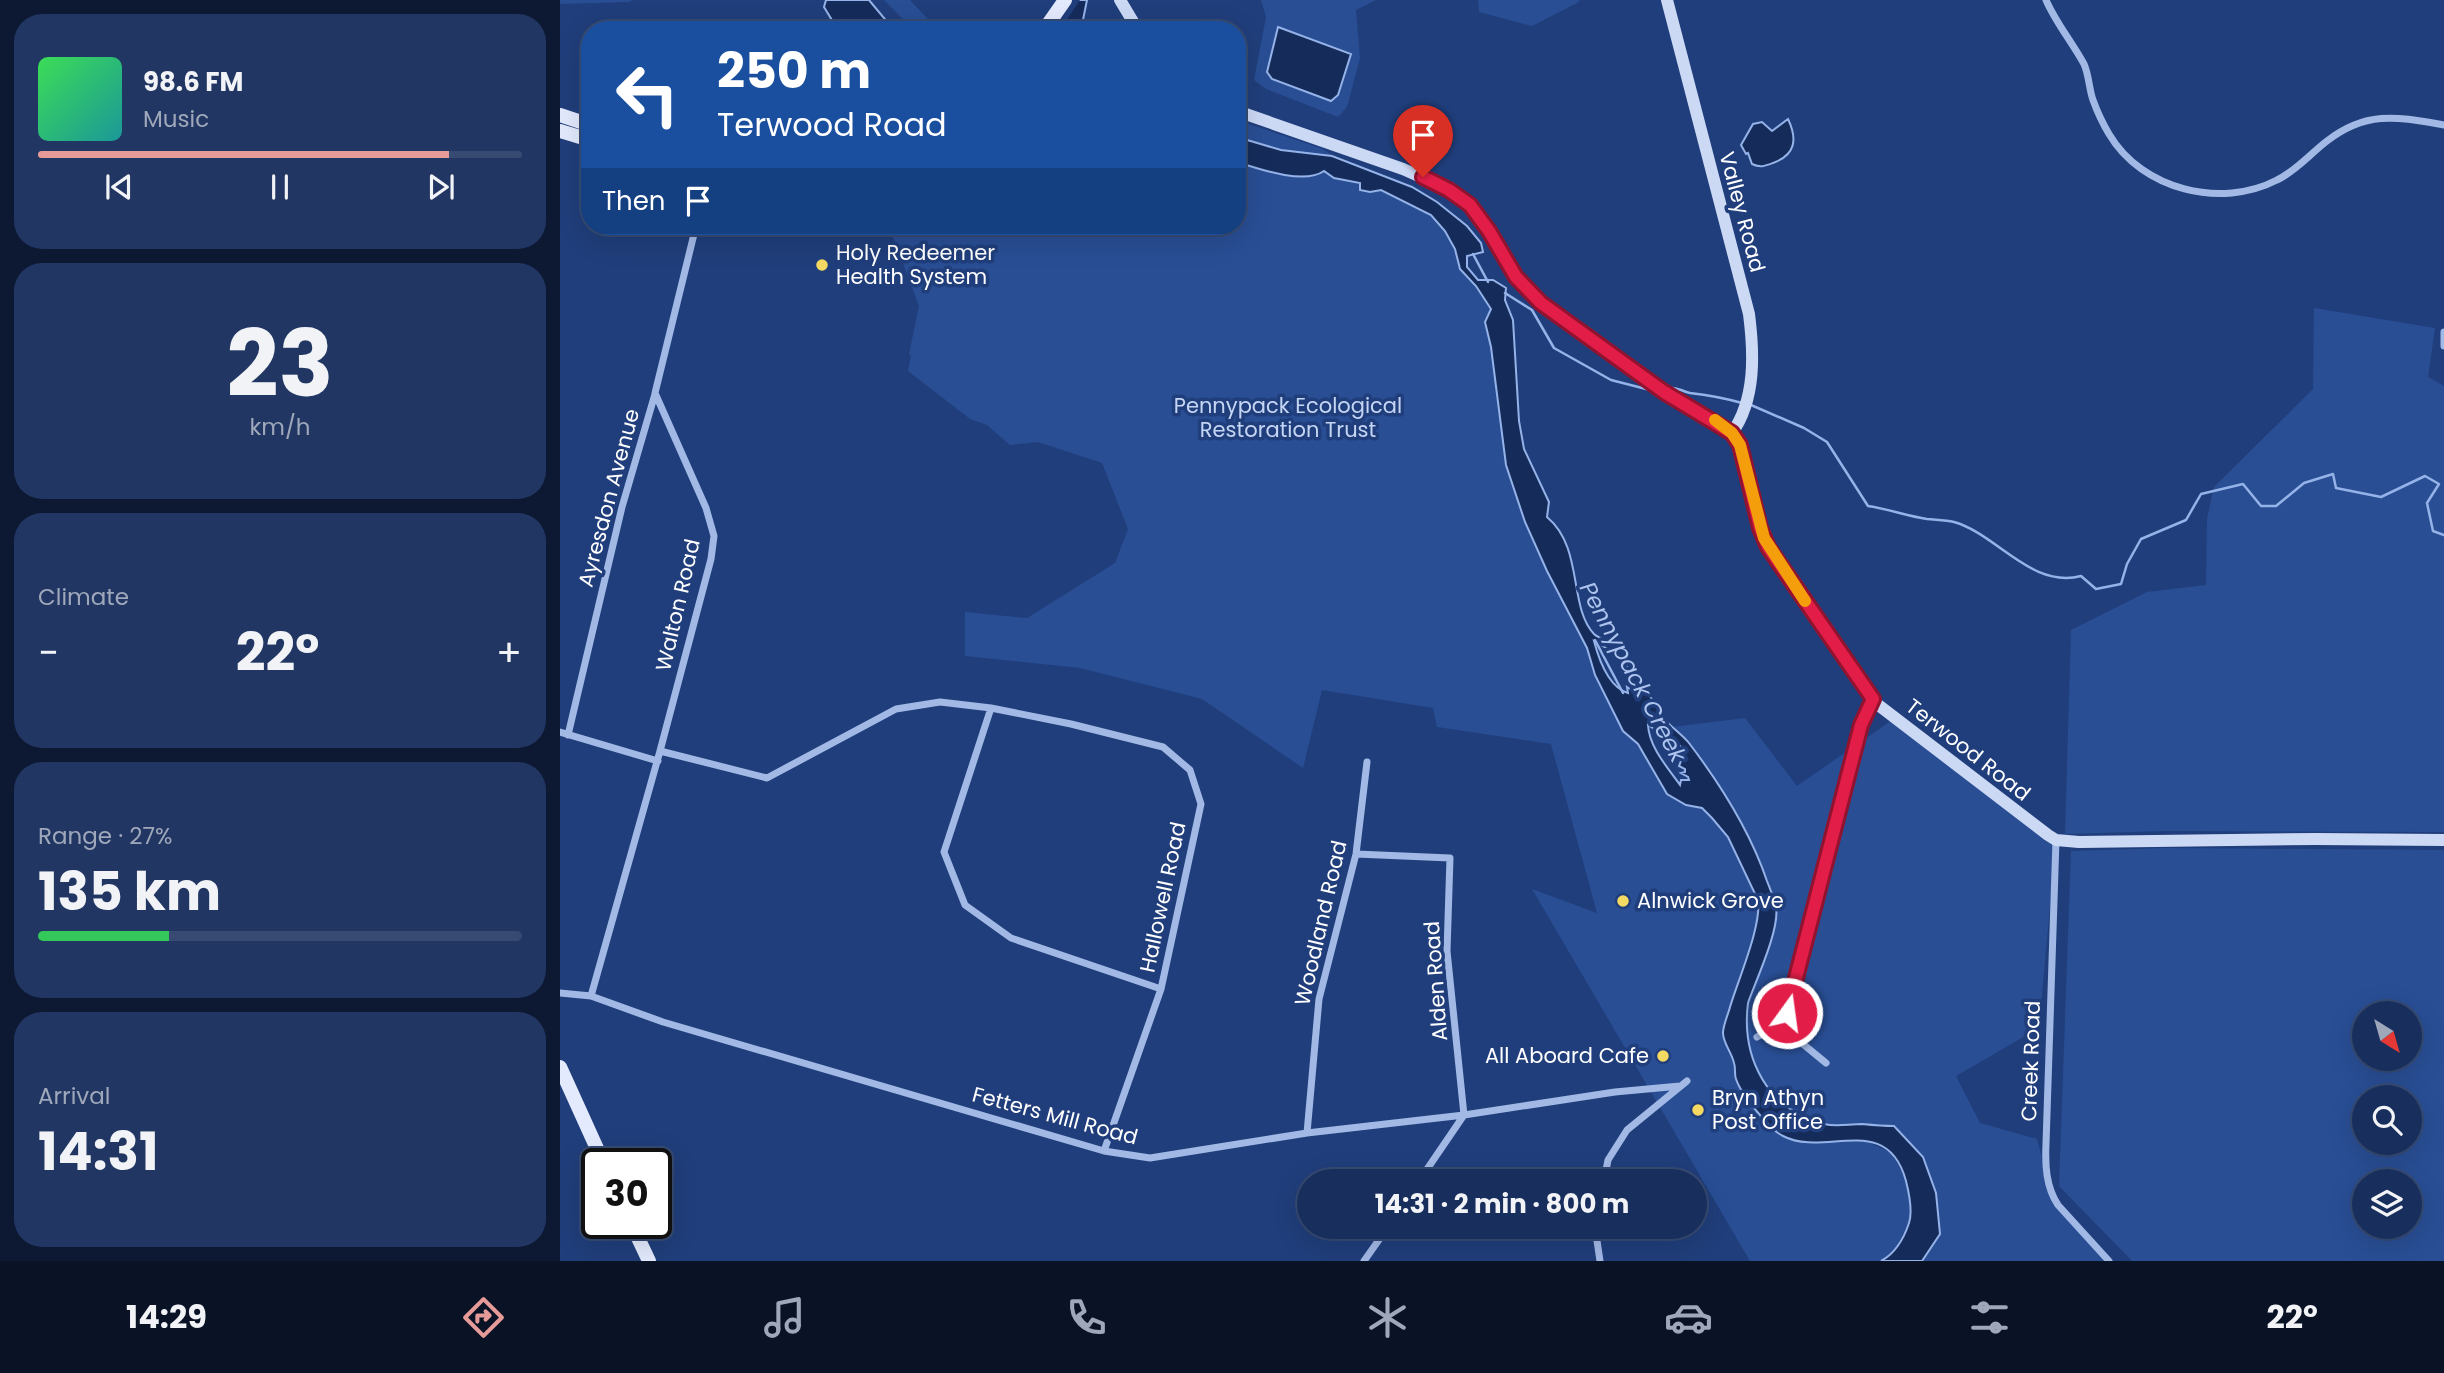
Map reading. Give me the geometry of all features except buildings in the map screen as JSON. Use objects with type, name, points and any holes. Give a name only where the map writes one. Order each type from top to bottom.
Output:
[{"type":"main road","points":[[1050,21],[1065,0]]},
{"type":"main road","points":[[560,115],[581,122]]},
{"type":"main road","points":[[560,131],[581,137]]},
{"type":"main road","points":[[560,1067],[597,1148]]},
{"type":"main road","points":[[639,1239],[649,1261]]},
{"type":"street","points":[[1121,0],[1133,21]]},
{"type":"street","name":"Valley Road","points":[[1667,0],[1749,314],[1753,351],[1748,393],[1744,411],[1732,433]]},
{"type":"street","points":[[2046,0],[2085,67],[2093,101],[2109,135],[2134,165],[2167,184],[2213,194],[2246,192],[2279,180],[2329,139],[2354,124],[2387,117],[2444,125]]},
{"type":"street","points":[[1246,114],[1403,169],[1460,197],[1477,213],[1509,268],[1532,295],[1659,388],[1732,433]]},
{"type":"street","points":[[655,393],[694,235]]},
{"type":"street","points":[[2444,331],[2444,346]]},
{"type":"street","name":"Ayresdon Avenue","points":[[564,734],[622,507],[655,393]]},
{"type":"street","name":"Walton Road","points":[[591,996],[658,761],[711,559],[714,536],[706,508],[655,393]]},
{"type":"street","name":"Terwood Road","points":[[1732,433],[1740,445],[1760,528],[1768,547],[1873,699],[2035,827],[2056,840]]},
{"type":"street","points":[[1757,1037],[1782,1023],[1787,1013],[1861,725],[1873,699]]},
{"type":"street","name":"Hallowell Road","points":[[660,751],[767,779],[896,709],[940,702],[991,708],[1071,724],[1163,747],[1190,770],[1200,804],[1161,989],[1104,1151]]},
{"type":"street","points":[[991,708],[944,852],[965,905],[1011,937],[1161,989]]},
{"type":"street","points":[[564,734],[658,761]]},
{"type":"street","name":"Woodland Road","points":[[1307,1133],[1319,999],[1356,855],[1367,762]]},
{"type":"street","points":[[2056,840],[2444,841]]},
{"type":"street","name":"Creek Road","points":[[2056,840],[2047,1176],[2058,1206],[2109,1261]]},
{"type":"street","name":"Alden Road","points":[[1356,855],[1450,858],[1447,951],[1464,1115]]},
{"type":"street","name":"Fetters Mill Road","points":[[560,993],[591,996],[663,1022],[1104,1151],[1150,1158],[1307,1133],[1464,1115],[1683,1083],[1627,1130],[1608,1160],[1606,1169]]},
{"type":"street","points":[[1782,1023],[1792,1035],[1826,1063]]},
{"type":"street","points":[[1427,1169],[1464,1115]]},
{"type":"street","points":[[1364,1261],[1380,1239]]},
{"type":"street","points":[[1597,1239],[1600,1261]]},
{"type":"green space","points":[[560,0],[634,0],[560,4]]},
{"type":"green space","points":[[884,0],[910,0],[930,21],[905,21]]},
{"type":"green space","points":[[1261,0],[1376,0],[1356,10],[1360,58],[1347,107],[1338,117],[1266,89],[1254,80],[1266,17]]},
{"type":"green space","points":[[1478,0],[1580,0],[1532,26],[1479,12]]},
{"type":"green space","name":"Pennypack Ecological Restoration Trust","points":[[1246,123],[1323,149],[1381,190],[1431,215],[1445,231],[1455,249],[1460,269],[1476,286],[1491,310],[1485,322],[1491,347],[1506,465],[1523,512],[1631,738],[1650,762],[1657,779],[1686,805],[1702,807],[1728,837],[1758,900],[1760,910],[1753,937],[1723,1032],[1735,1063],[1736,1078],[1759,1112],[1781,1136],[1811,1142],[1861,1139],[1892,1153],[1909,1192],[1910,1220],[1895,1250],[1881,1261],[1750,1261],[1707,1188],[1707,1169],[1696,1169],[1532,889],[1597,913],[1551,744],[1437,727],[1433,708],[1322,690],[1303,768],[1202,699],[1080,668],[965,656],[965,612],[1027,618],[1115,563],[1128,529],[1102,463],[1038,442],[1010,445],[987,425],[970,419],[908,371],[911,356],[909,354],[919,306],[892,235],[1246,235]]},
{"type":"green space","points":[[2314,308],[2435,328],[2428,377],[2444,386],[2444,832],[2166,831],[2065,834],[2071,630],[2147,592],[2206,585],[2207,519],[2214,487],[2313,389]]},
{"type":"green space","points":[[1745,718],[1797,786],[1895,718],[2056,840],[2039,1028],[1956,1076],[1980,1123],[2037,1139],[2055,1204],[2110,1261],[1922,1261],[1939,1234],[1936,1193],[1923,1157],[1894,1126],[1831,1125],[1804,1117],[1773,1094],[1762,1079],[1749,1043],[1748,1003],[1773,934],[1776,911],[1774,897],[1720,787],[1698,755],[1672,727]]},
{"type":"green space","points":[[2166,848],[2444,850],[2444,1261],[2132,1261],[2059,1186],[2071,851]]},
{"type":"water","points":[[826,0],[869,0],[886,21],[833,21],[824,7]]},
{"type":"water","points":[[1055,0],[1087,0],[1083,21],[1058,21]]},
{"type":"water","points":[[1278,27],[1351,54],[1338,95],[1331,101],[1272,79],[1267,72]]},
{"type":"water","points":[[1788,119],[1793,140],[1786,156],[1767,165],[1752,164],[1741,145],[1753,124],[1762,122],[1772,131]]},
{"type":"water","points":[[1246,140],[1281,150],[1332,156],[1412,187],[1437,202],[1467,226],[1481,243],[1483,252],[1467,256],[1467,267],[1478,280],[1493,280],[1506,288],[1505,300],[1513,320],[1519,421],[1524,449],[1549,502],[1547,517],[1559,530],[1566,544],[1586,622],[1594,634],[1620,649],[1663,717],[1689,743],[1712,775],[1743,826],[1773,897],[1776,907],[1774,928],[1767,955],[1748,1003],[1749,1044],[1754,1062],[1773,1094],[1804,1117],[1829,1125],[1894,1126],[1923,1157],[1936,1193],[1940,1234],[1922,1261],[1881,1261],[1899,1245],[1911,1213],[1906,1181],[1897,1160],[1885,1148],[1870,1142],[1853,1140],[1817,1142],[1783,1136],[1763,1119],[1749,1102],[1735,1077],[1733,1059],[1724,1040],[1723,1030],[1753,938],[1758,900],[1728,837],[1702,808],[1686,805],[1667,794],[1638,744],[1623,731],[1595,675],[1587,648],[1525,522],[1506,465],[1491,347],[1485,322],[1491,309],[1476,286],[1460,269],[1455,249],[1445,231],[1431,215],[1381,190],[1360,190],[1360,183],[1334,178],[1324,171],[1305,176],[1269,172],[1246,165]],"holes":[[[1594,641],[1620,656],[1630,671],[1635,692],[1627,687],[1628,693],[1621,690],[1610,679]],[[1648,725],[1685,751],[1679,766],[1685,769],[1685,772],[1681,773],[1689,780],[1681,780],[1680,785],[1655,749]]]},
{"type":"pier","points":[[1052,0],[1080,0],[1066,21],[1055,21]]},
{"type":"waterway","name":"Pennypack Creek","points":[[1473,254],[1488,282]]},
{"type":"waterway","points":[[1505,293],[1532,310],[1554,348],[1611,380],[1654,391]]},
{"type":"waterway","points":[[1667,388],[1742,403]]},
{"type":"waterway","points":[[1751,405],[1804,428],[1827,442],[1868,506],[1920,518],[1954,522],[1985,537],[2030,568],[2063,578],[2081,576],[2096,589],[2121,584],[2127,564],[2141,539],[2186,520],[2201,494],[2243,484],[2261,506],[2276,506],[2304,483],[2333,474],[2336,488],[2381,497],[2425,476],[2439,484],[2427,503],[2433,531],[2444,535]]},
{"type":"waterway","name":"Pennypack Creek","points":[[1595,640],[1623,693]]},
{"type":"slow traffic","points":[[1715,420],[1732,433],[1740,445],[1764,538],[1805,601]]},
{"type":"place","name":"Holy Redeemer Health System","points":[[822,265]]},
{"type":"place","name":"Alnwick Grove","points":[[1623,901]]},
{"type":"place","name":"All Aboard Cafe","points":[[1663,1056]]},
{"type":"place","name":"Bryn Athyn Post Office","points":[[1698,1110]]},
{"type":"route","points":[[1423,177],[1449,190],[1470,205],[1489,231],[1509,268],[1541,303],[1664,392],[1732,433],[1740,445],[1760,528],[1768,547],[1873,699],[1861,725],[1787,1013]]}]
